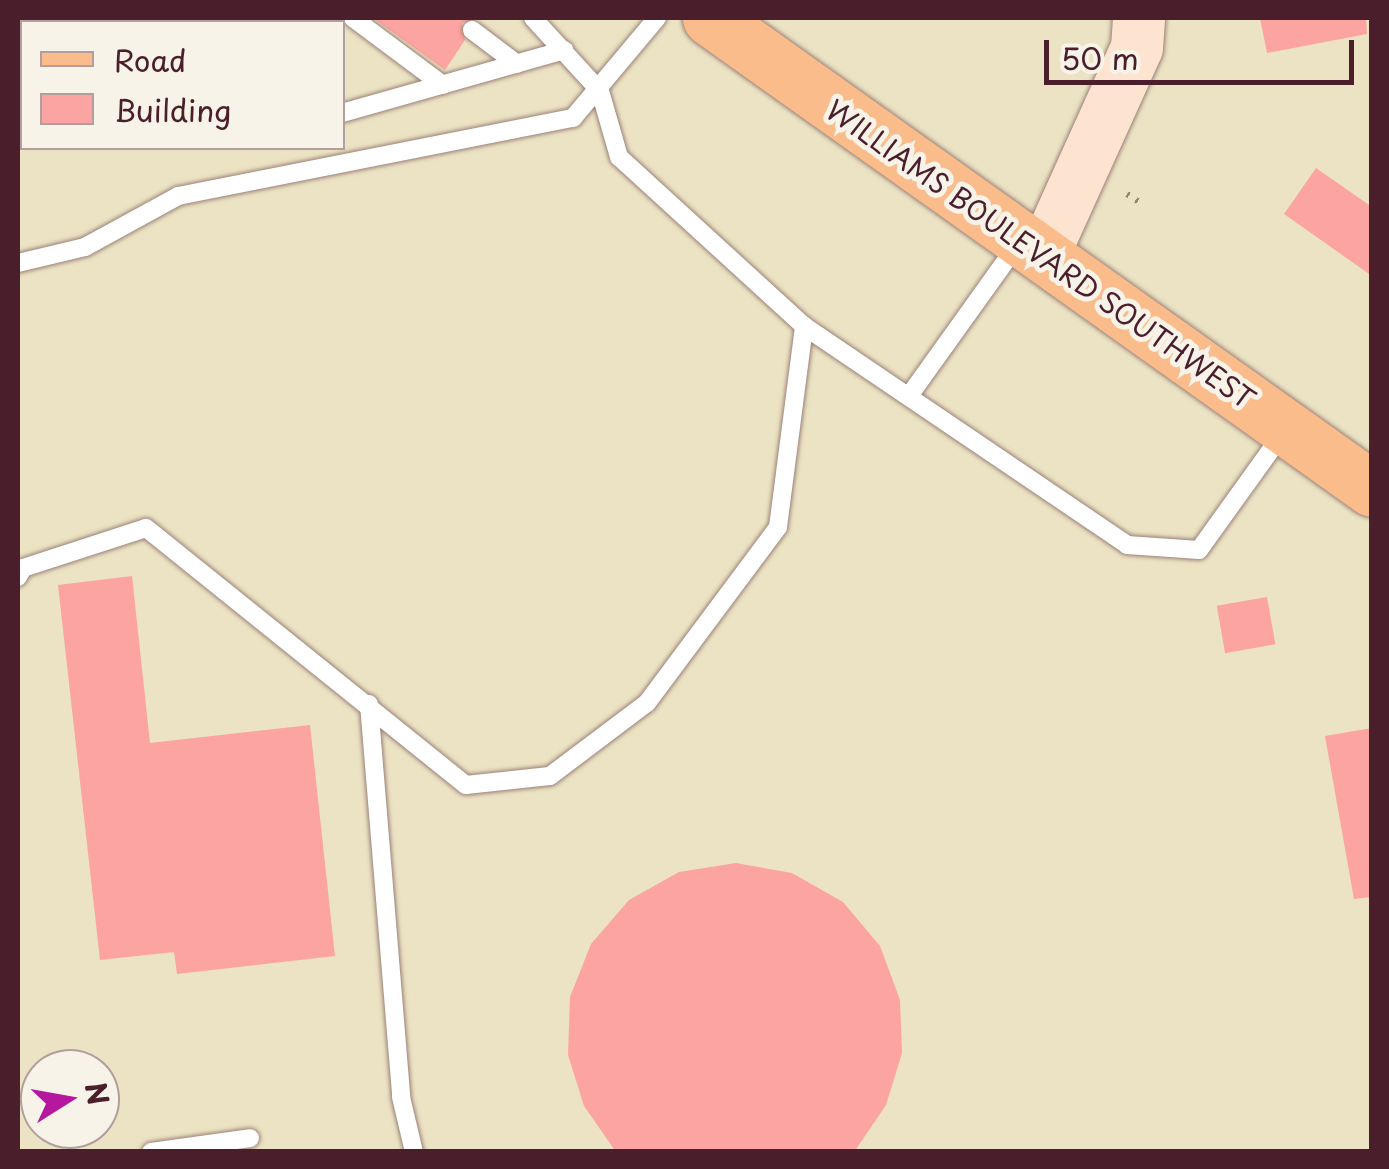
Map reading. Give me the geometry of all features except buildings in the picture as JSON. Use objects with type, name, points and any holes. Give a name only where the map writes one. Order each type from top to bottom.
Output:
[{"type":"main road","name":"WILLIAMS BOULEVARD SOUTHWEST","points":[[710,18],[1372,489]]},
{"type":"street","points":[[1032,248],[1137,48],[1139,18]]},
{"type":"lane","points":[[353,18],[443,85]]},
{"type":"lane","points":[[533,18],[600,90],[619,157],[804,326],[1127,545],[1179,555],[1198,550],[1286,428]]},
{"type":"lane","points":[[18,263],[85,246],[178,196],[573,118],[658,18]]},
{"type":"lane","points":[[472,30],[518,64]]},
{"type":"lane","points":[[345,112],[564,50]]},
{"type":"lane","points":[[909,396],[1032,248]]},
{"type":"lane","points":[[18,578],[22,568],[146,528],[466,785],[550,776],[646,703],[778,526],[804,326]]},
{"type":"lane","points":[[369,704],[401,1097],[414,1152]]},
{"type":"lane","points":[[151,1152],[250,1138]]},
{"type":"path","points":[[1127,194],[1142,204]]}]
